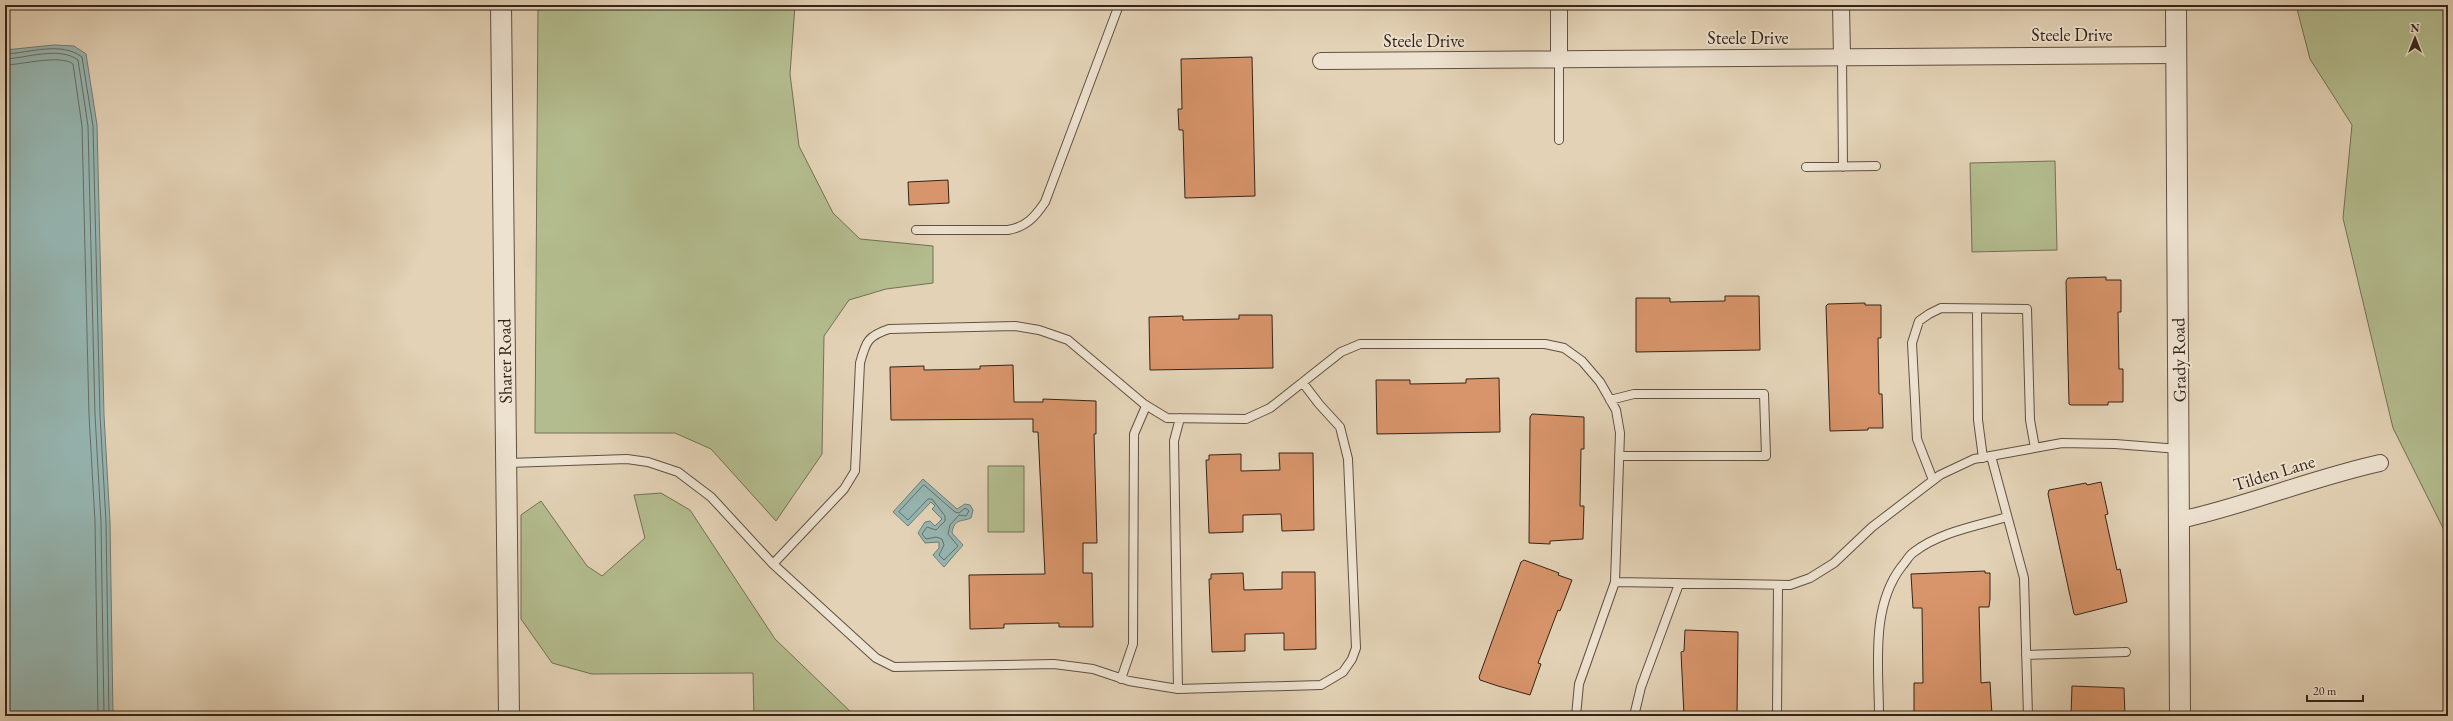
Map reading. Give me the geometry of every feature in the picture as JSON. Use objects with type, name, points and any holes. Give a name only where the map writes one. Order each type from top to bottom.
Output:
[{"type":"street","name":"Sharer Road","points":[[501,5],[509,716]]},
{"type":"street","points":[[1559,5],[1559,60]]},
{"type":"street","points":[[1841,5],[1842,57]]},
{"type":"street","name":"Grady Road","points":[[2176,5],[2180,448],[2180,716]]},
{"type":"street","name":"Steele Drive","points":[[1321,61],[2176,54]]},
{"type":"street","name":"Tilden Lane","points":[[2180,520],[2212,513],[2352,469],[2380,463]]},
{"type":"lane","points":[[916,230],[1018,229],[1036,216],[1045,202],[1119,5]]},
{"type":"lane","points":[[1842,57],[1844,167]]},
{"type":"lane","points":[[1559,60],[1559,140]]},
{"type":"lane","points":[[1806,167],[1876,166]]},
{"type":"lane","points":[[1933,480],[1916,440],[1912,343],[1919,321],[1941,308],[2027,309],[2030,420],[2035,448]]},
{"type":"lane","points":[[1977,309],[1978,420],[1987,457],[2007,517],[2024,578],[2028,716]]},
{"type":"lane","points":[[773,564],[844,488],[855,471],[860,363],[864,346],[872,334],[889,329],[1015,326],[1039,330],[1068,340],[1146,406],[1167,418],[1246,419],[1270,408],[1341,352],[1360,344],[1545,344],[1564,348],[1582,361],[1600,382],[1616,410],[1620,433],[1615,582],[1579,684],[1576,716]]},
{"type":"lane","points":[[506,463],[626,459],[648,462],[678,472],[711,497],[773,564],[876,658],[894,667],[1054,664],[1093,669],[1122,678],[1178,689],[1321,685],[1343,672],[1352,659],[1356,648],[1348,459],[1340,427],[1319,404],[1303,383]]},
{"type":"lane","points":[[1610,400],[1634,394],[1764,394],[1766,456],[1619,456]]},
{"type":"lane","points":[[1122,678],[1133,644],[1134,434],[1146,406]]},
{"type":"lane","points":[[1178,689],[1174,441],[1180,418]]},
{"type":"lane","points":[[1615,582],[1790,585],[1810,578],[1834,563],[1872,527],[1933,480],[1954,468],[1987,457],[2062,443],[2115,444],[2180,448]]},
{"type":"lane","points":[[1879,716],[1878,642],[1883,603],[1894,576],[1913,552],[1949,533],[2007,517]]},
{"type":"lane","points":[[1634,716],[1640,687],[1679,584]]},
{"type":"lane","points":[[1777,716],[1778,585]]},
{"type":"lane","points":[[2026,655],[2126,652]]},
{"type":"green space","points":[[538,5],[795,5],[790,74],[799,146],[833,213],[860,239],[933,246],[933,283],[886,289],[849,300],[824,336],[822,454],[776,521],[711,449],[675,433],[535,433]]},
{"type":"green space","points":[[2296,5],[2448,5],[2448,538],[2393,428],[2343,218],[2352,125],[2310,59]]},
{"type":"green space","points":[[2055,161],[2057,250],[1972,252],[1970,163]]},
{"type":"green space","points":[[988,466],[1024,466],[1024,532],[988,532]]},
{"type":"green space","points":[[661,493],[690,510],[775,639],[855,716],[754,716],[753,673],[592,674],[552,663],[521,619],[521,515],[541,501],[587,566],[602,576],[645,538],[634,495]]},
{"type":"water","points":[[54,45],[74,46],[86,54],[97,125],[104,415],[110,522],[113,716],[5,716],[5,50]]},
{"type":"water","points":[[923,479],[957,509],[965,504],[970,505],[973,510],[971,518],[959,521],[953,528],[952,533],[963,545],[944,567],[933,555],[939,548],[939,542],[925,543],[918,533],[925,522],[930,521],[935,526],[942,519],[932,509],[935,506],[931,502],[908,526],[893,512]]},
{"type":"building","points":[[1252,57],[1255,196],[1185,198],[1183,130],[1179,130],[1178,109],[1182,109],[1181,59]]},
{"type":"building","points":[[948,180],[949,203],[909,205],[908,182]]},
{"type":"building","points":[[2106,277],[2106,280],[2121,280],[2121,312],[2118,312],[2119,369],[2123,369],[2123,402],[2108,402],[2108,405],[2071,405],[2069,404],[2066,281],[2068,278]]},
{"type":"building","points":[[1725,296],[1759,296],[1760,350],[1636,352],[1636,298],[1670,298],[1670,302],[1725,301]]},
{"type":"building","points":[[1865,303],[1865,305],[1881,305],[1881,338],[1878,338],[1879,394],[1882,394],[1883,428],[1830,431],[1826,306],[1828,304]]},
{"type":"building","points":[[1239,315],[1272,315],[1273,368],[1150,370],[1149,317],[1183,316],[1183,320],[1239,319]]},
{"type":"building","points":[[1013,365],[1014,402],[1043,402],[1043,399],[1096,401],[1096,434],[1094,434],[1097,543],[1083,543],[1083,573],[1092,573],[1093,627],[1059,627],[1059,623],[1004,624],[1004,628],[970,629],[969,575],[1045,574],[1038,432],[1033,432],[1033,419],[891,420],[890,367],[924,366],[924,370],[980,369],[980,366]]},
{"type":"building","points":[[1499,378],[1500,432],[1377,434],[1376,380],[1410,380],[1410,384],[1466,383],[1466,379]]},
{"type":"building","points":[[1532,414],[1584,417],[1584,449],[1581,449],[1580,506],[1584,506],[1583,539],[1550,541],[1550,544],[1529,543],[1530,417]]},
{"type":"building","points":[[1279,453],[1313,453],[1314,530],[1282,531],[1281,514],[1243,515],[1243,532],[1209,533],[1206,460],[1209,460],[1209,455],[1241,454],[1241,471],[1280,470]]},
{"type":"building","points":[[2101,482],[2108,514],[2105,515],[2117,570],[2120,569],[2127,602],[2076,615],[2074,614],[2048,494],[2049,490],[2086,483],[2087,485]]},
{"type":"building","points":[[1524,560],[1559,573],[1558,575],[1572,580],[1560,611],[1558,610],[1538,663],[1541,664],[1530,695],[1480,680],[1479,677],[1521,562]]},
{"type":"building","points":[[1985,571],[1985,573],[1990,573],[1990,599],[1989,607],[1979,607],[1981,683],[1990,682],[1992,715],[1914,716],[1914,683],[1923,683],[1922,608],[1913,608],[1911,574]]},
{"type":"building","points":[[1282,572],[1315,572],[1316,649],[1284,650],[1284,633],[1245,634],[1245,651],[1212,652],[1209,579],[1211,579],[1211,574],[1243,573],[1244,590],[1282,589]]},
{"type":"building","points":[[1685,630],[1738,632],[1737,716],[1684,716],[1681,652],[1684,651]]},
{"type":"building","points":[[2072,686],[2124,688],[2125,716],[2071,716]]}]
